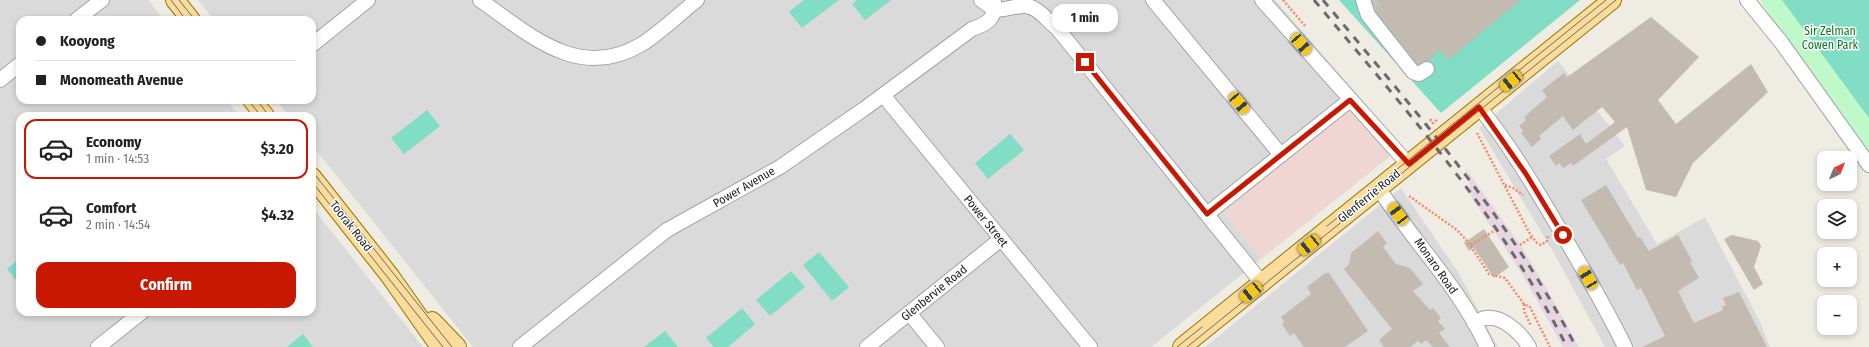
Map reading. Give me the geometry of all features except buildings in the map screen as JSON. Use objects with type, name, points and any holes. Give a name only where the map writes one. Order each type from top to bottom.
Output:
[{"type":"main road","points":[[175,0],[188,16]]},
{"type":"main road","name":"Glenferrie Road","points":[[1182,347],[1612,0]]},
{"type":"main road","points":[[255,104],[262,112]]},
{"type":"main road","name":"Toorak Road","points":[[316,182],[390,276],[440,347]]},
{"type":"main road","name":"Toorak Road","points":[[390,276],[457,347]]},
{"type":"street","points":[[81,16],[102,0]]},
{"type":"street","points":[[316,42],[368,0]]},
{"type":"street","points":[[480,0],[556,50],[572,56],[584,57],[618,54],[642,44],[697,0]]},
{"type":"street","points":[[990,3],[1010,0]]},
{"type":"street","points":[[1153,0],[1281,155]]},
{"type":"street","points":[[1262,0],[1350,100],[1409,164]]},
{"type":"street","points":[[1746,0],[1780,42],[1869,165]]},
{"type":"street","points":[[990,3],[1024,6],[1034,2],[1036,9],[1057,28],[1262,283]]},
{"type":"street","name":"Power Avenue","points":[[520,347],[667,230],[780,167],[883,95],[972,29],[990,20],[990,3]]},
{"type":"street","points":[[1366,5],[1368,15],[1413,72],[1419,74],[1427,69]]},
{"type":"street","points":[[0,80],[16,67]]},
{"type":"street","name":"Power Street","points":[[883,95],[1090,347]]},
{"type":"street","points":[[1207,214],[1350,100]]},
{"type":"street","points":[[1479,107],[1509,149],[1548,209],[1596,291],[1625,347]]},
{"type":"street","name":"Monaro Road","points":[[1379,188],[1434,261],[1474,323],[1487,347]]},
{"type":"street","name":"Glenbervie Road","points":[[867,347],[1001,239]]},
{"type":"street","points":[[909,313],[937,347]]},
{"type":"street","points":[[98,347],[137,316]]},
{"type":"street","points":[[1474,323],[1486,318],[1502,321],[1525,340],[1529,347]]},
{"type":"path","points":[[1477,133],[1532,236],[1539,244],[1544,244],[1548,241],[1547,231]]},
{"type":"path","points":[[1409,196],[1448,223],[1471,245],[1489,274],[1504,278],[1524,304],[1530,307],[1550,347]]},
{"type":"path","points":[[1471,245],[1494,231]]},
{"type":"path","points":[[1520,245],[1532,236]]},
{"type":"shaded area","points":[[0,0],[148,0],[161,16],[16,16],[16,104],[230,104],[236,112],[16,112],[16,316],[316,316],[316,212],[423,347],[0,347]]},
{"type":"shaded area","points":[[198,0],[1275,0],[1356,93],[1217,203],[1261,259],[1151,347],[473,347],[316,150],[316,112],[286,112],[279,104],[316,104],[316,16],[211,16]]},
{"type":"shaded area","points":[[1558,61],[1625,146],[1606,159],[1657,244],[1705,217],[1760,322],[1770,347],[1605,347],[1554,253],[1479,128]]},
{"type":"shaded area","points":[[1356,93],[1402,147],[1261,259],[1217,203]]},
{"type":"shaded area","points":[[1466,169],[1519,243],[1579,347],[1563,347],[1522,274],[1472,198]]},
{"type":"shaded area","points":[[1401,188],[1458,272],[1498,347],[1205,347]]},
{"type":"green space","points":[[804,0],[839,0],[802,28],[789,12]]},
{"type":"green space","points":[[857,0],[891,0],[865,20],[852,4]]},
{"type":"green space","points":[[1339,0],[1580,0],[1441,113]]},
{"type":"green space","name":"Sir Zelman Cowen Park","points":[[1761,0],[1869,0],[1869,155],[1784,41]]},
{"type":"green space","points":[[1782,0],[1869,0],[1869,118]]},
{"type":"green space","points":[[427,110],[440,126],[404,154],[391,138]]},
{"type":"green space","points":[[1010,134],[1024,150],[988,179],[975,163]]},
{"type":"green space","points":[[819,252],[849,287],[832,301],[803,265]]},
{"type":"green space","points":[[16,261],[16,280],[7,269]]},
{"type":"green space","points":[[791,271],[805,287],[770,316],[756,300]]},
{"type":"green space","points":[[742,308],[755,324],[728,347],[714,347],[706,338]]},
{"type":"green space","points":[[665,331],[678,347],[644,347]]},
{"type":"green space","points":[[303,334],[313,347],[287,347]]},
{"type":"tunnel","points":[[1368,7],[1377,0]]},
{"type":"tram line","points":[[171,0],[183,16]]},
{"type":"tram line","points":[[179,0],[192,16]]},
{"type":"tram line","points":[[1327,226],[1606,0]]},
{"type":"tram line","points":[[1187,347],[1616,0]]},
{"type":"tram line","points":[[251,104],[258,112]]},
{"type":"tram line","points":[[260,104],[266,112]]},
{"type":"tram line","points":[[316,176],[452,347]]},
{"type":"tram line","points":[[316,187],[443,347]]},
{"type":"tram line","points":[[1177,347],[1202,327]]},
{"type":"railway","points":[[1314,0],[1451,166],[1513,254],[1567,347]]},
{"type":"railway","points":[[1323,0],[1426,125],[1491,210],[1522,254],[1576,347]]},
{"type":"route","points":[[1085,62],[1207,214],[1350,100],[1409,164],[1479,107],[1526,174],[1563,235]]}]
